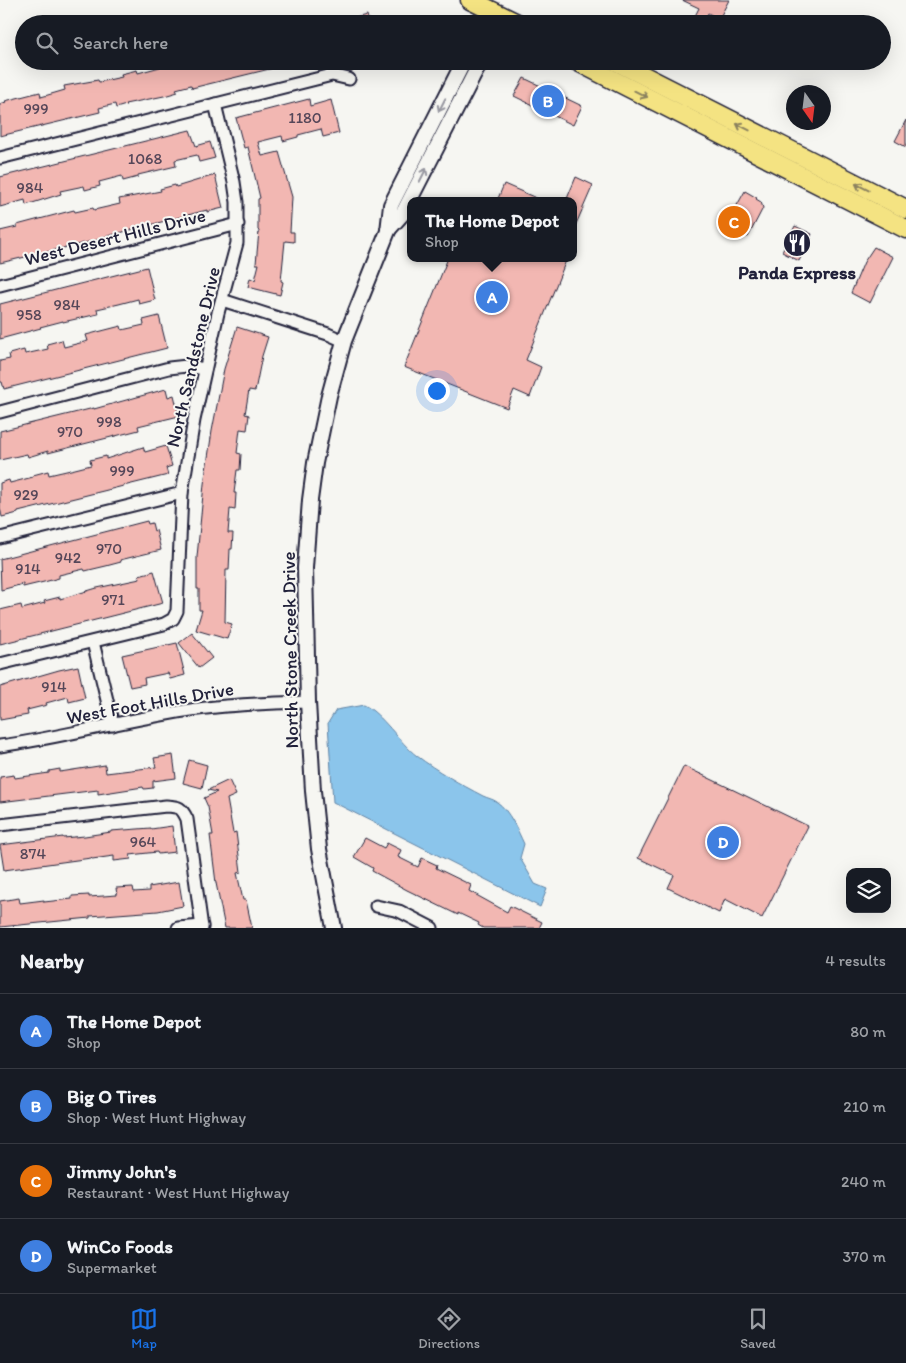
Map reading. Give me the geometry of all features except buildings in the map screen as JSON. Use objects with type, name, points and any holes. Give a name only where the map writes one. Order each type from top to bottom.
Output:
[{"type":"main road","points":[[470,0],[492,15]]},
{"type":"main road","points":[[597,70],[689,109],[906,209]]},
{"type":"main road","points":[[629,70],[689,109],[906,229]]},
{"type":"street","name":"North Stone Creek Drive","points":[[334,928],[315,821],[308,702],[305,568],[310,500],[315,464],[327,404],[344,341],[388,231],[391,205],[459,70]]},
{"type":"street","name":"North Stone Creek Drive","points":[[411,197],[476,70]]},
{"type":"street","points":[[0,158],[332,75],[350,78]]},
{"type":"street","name":"North Sandstone Drive","points":[[93,642],[164,624],[173,619],[177,611],[182,493],[194,420],[205,369],[237,243],[238,202],[215,104]]},
{"type":"street","name":"North Stone Creek Drive","points":[[388,231],[407,205]]},
{"type":"street","name":"West Desert Hills Drive","points":[[0,285],[238,224]]},
{"type":"street","points":[[222,300],[328,334],[344,341]]},
{"type":"street","points":[[0,412],[170,368],[187,366],[205,369]]},
{"type":"street","points":[[0,538],[182,493]]},
{"type":"street","points":[[0,664],[93,642],[113,725]]},
{"type":"street","name":"West Foot Hills Drive","points":[[0,746],[36,741],[198,709],[230,705],[308,702]]},
{"type":"street","points":[[0,825],[178,807],[187,819],[202,927],[178,928]]},
{"type":"street","points":[[376,906],[399,911],[432,928]]},
{"type":"water","points":[[364,705],[384,721],[417,756],[457,782],[495,801],[505,810],[513,821],[524,844],[520,858],[535,884],[547,889],[540,907],[333,802],[328,723],[336,710]]},
{"type":"place","name":"Big O Tires","points":[[548,101]]},
{"type":"place","name":"Jimmy John's","points":[[734,222]]},
{"type":"place","name":"Panda Express","points":[[797,243]]},
{"type":"place","name":"The Home Depot","points":[[492,297]]},
{"type":"place","name":"WinCo Foods","points":[[723,842]]}]
